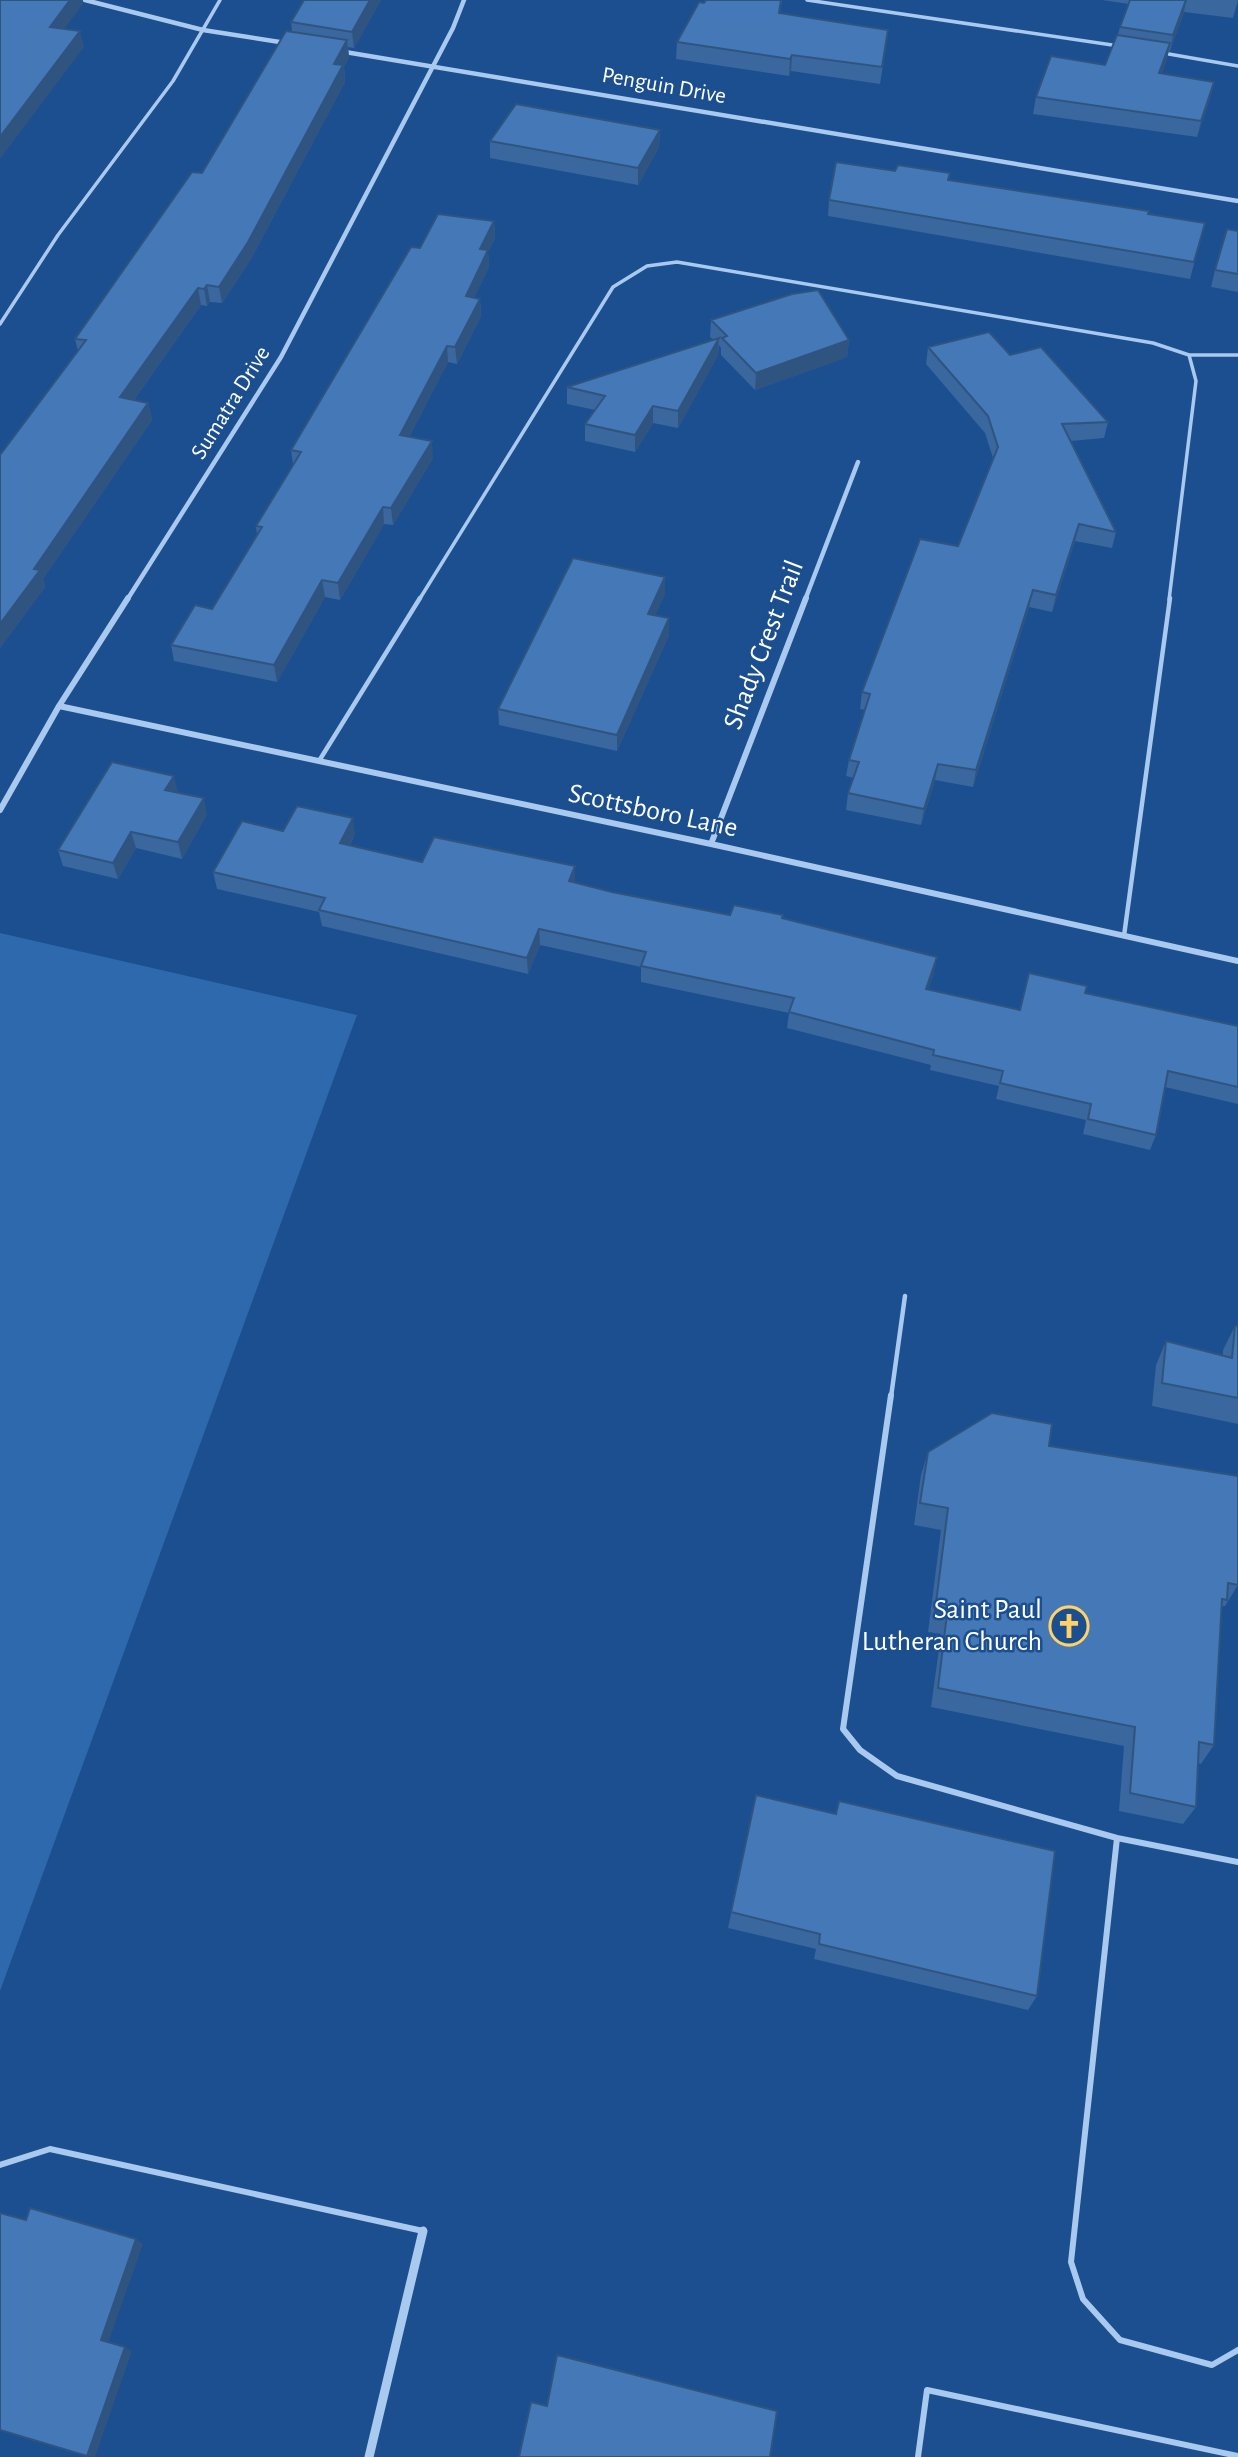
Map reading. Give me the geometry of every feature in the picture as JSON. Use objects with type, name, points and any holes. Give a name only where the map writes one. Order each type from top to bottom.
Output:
[{"type":"street","points":[[85,0],[204,30],[298,45]]},
{"type":"street","name":"Sumatra Drive","points":[[0,810],[59,706],[281,357],[434,65],[464,0]]},
{"type":"street","name":"Penguin Drive","points":[[325,49],[434,65],[1238,201]]},
{"type":"street","name":"Shady Crest Trail","points":[[711,844],[858,462]]},
{"type":"street","name":"Scottsboro Lane","points":[[59,706],[711,844],[1238,961]]},
{"type":"street","points":[[369,2457],[423,2231]]},
{"type":"lane","points":[[0,324],[58,235],[173,81],[220,0]]},
{"type":"lane","points":[[807,0],[1127,47]]},
{"type":"lane","points":[[1152,51],[1238,66]]},
{"type":"lane","points":[[319,761],[613,287],[647,266],[677,262],[1153,344],[1189,355],[1238,355]]},
{"type":"lane","points":[[1124,936],[1189,454],[1196,381],[1189,355]]},
{"type":"lane","points":[[905,1296],[843,1729],[860,1750],[897,1776],[1117,1838],[1238,1862]]},
{"type":"lane","points":[[1117,1838],[1071,2262],[1083,2300],[1120,2340],[1212,2365],[1238,2350]]},
{"type":"lane","points":[[0,2165],[50,2150],[423,2231]]},
{"type":"lane","points":[[918,2457],[927,2390],[1238,2456]]},
{"type":"shaded area","points":[[0,933],[357,1015],[0,1991]]},
{"type":"building","points":[[0,0],[70,0],[50,27],[80,31],[0,137]]},
{"type":"building","points":[[304,0],[370,0],[352,32],[291,22]]},
{"type":"building","points":[[706,0],[781,0],[779,13],[888,30],[882,67],[792,55],[790,59],[677,42],[699,2],[704,3]]},
{"type":"building","points":[[1130,0],[1186,0],[1173,35],[1120,27]]},
{"type":"building","points":[[286,31],[347,40],[334,64],[343,65],[248,242],[219,287],[207,285],[204,289],[198,288],[120,397],[148,403],[34,569],[40,570],[0,624],[0,455],[86,340],[75,339],[192,172],[202,173]]},
{"type":"building","points":[[1117,35],[1170,43],[1159,73],[1214,82],[1201,121],[1036,97],[1051,56],[1105,65]]},
{"type":"building","points":[[516,104],[660,130],[638,168],[490,141]]},
{"type":"building","points":[[836,162],[895,171],[898,165],[950,173],[948,180],[1149,211],[1148,214],[1205,223],[1194,262],[829,200]]},
{"type":"building","points":[[438,214],[494,221],[480,249],[488,250],[466,296],[480,299],[455,347],[447,346],[400,435],[432,441],[391,508],[383,507],[338,583],[322,580],[274,665],[171,645],[195,605],[212,609],[262,527],[256,526],[301,452],[291,450],[411,247],[420,248]]},
{"type":"building","points":[[1227,229],[1238,231],[1238,274],[1215,270]]},
{"type":"building","points":[[818,290],[849,340],[756,373],[722,338],[727,336],[711,320],[792,294]]},
{"type":"building","points":[[989,332],[1010,355],[1041,347],[1108,422],[1062,424],[1116,532],[1079,524],[1056,595],[1033,590],[976,770],[938,764],[924,809],[848,793],[859,762],[849,760],[870,694],[862,692],[920,539],[958,546],[998,447],[988,416],[928,347]]},
{"type":"building","points":[[719,338],[678,411],[653,406],[635,435],[585,424],[605,396],[567,387]]},
{"type":"building","points":[[573,558],[665,577],[648,614],[669,618],[617,735],[498,709]]},
{"type":"building","points":[[112,762],[174,776],[165,790],[204,798],[178,842],[131,832],[113,863],[58,850]]},
{"type":"building","points":[[297,806],[353,818],[340,843],[422,862],[434,837],[575,866],[569,881],[612,892],[730,915],[734,905],[783,915],[782,918],[937,957],[926,989],[1020,1010],[1029,973],[1087,986],[1085,993],[1238,1026],[1238,1087],[1168,1071],[1156,1135],[1088,1119],[1091,1104],[1000,1083],[1003,1071],[933,1055],[934,1050],[789,1012],[794,998],[641,966],[646,952],[539,929],[527,958],[319,910],[325,898],[213,872],[242,821],[283,831]]},
{"type":"building","points":[[1235,1326],[1238,1326],[1238,1398],[1162,1383],[1166,1341],[1232,1358]]},
{"type":"building","name":"Saint Paul Lutheran Church","points":[[992,1413],[1052,1424],[1049,1446],[1238,1476],[1238,1585],[1228,1583],[1227,1600],[1222,1599],[1214,1745],[1199,1742],[1196,1807],[1130,1793],[1135,1727],[938,1688],[947,1614],[935,1611],[948,1508],[920,1503],[928,1452]]},
{"type":"building","points":[[756,1795],[836,1814],[839,1801],[1055,1851],[1037,1996],[819,1944],[820,1934],[731,1912]]},
{"type":"building","points":[[30,2208],[136,2239],[101,2340],[125,2347],[87,2456],[0,2430],[0,2213],[26,2220]]},
{"type":"building","points":[[557,2355],[777,2411],[770,2457],[519,2457],[531,2402],[547,2406]]},
{"type":"place","name":"Saint Paul Lutheran Church","points":[[1069,1626]]}]
